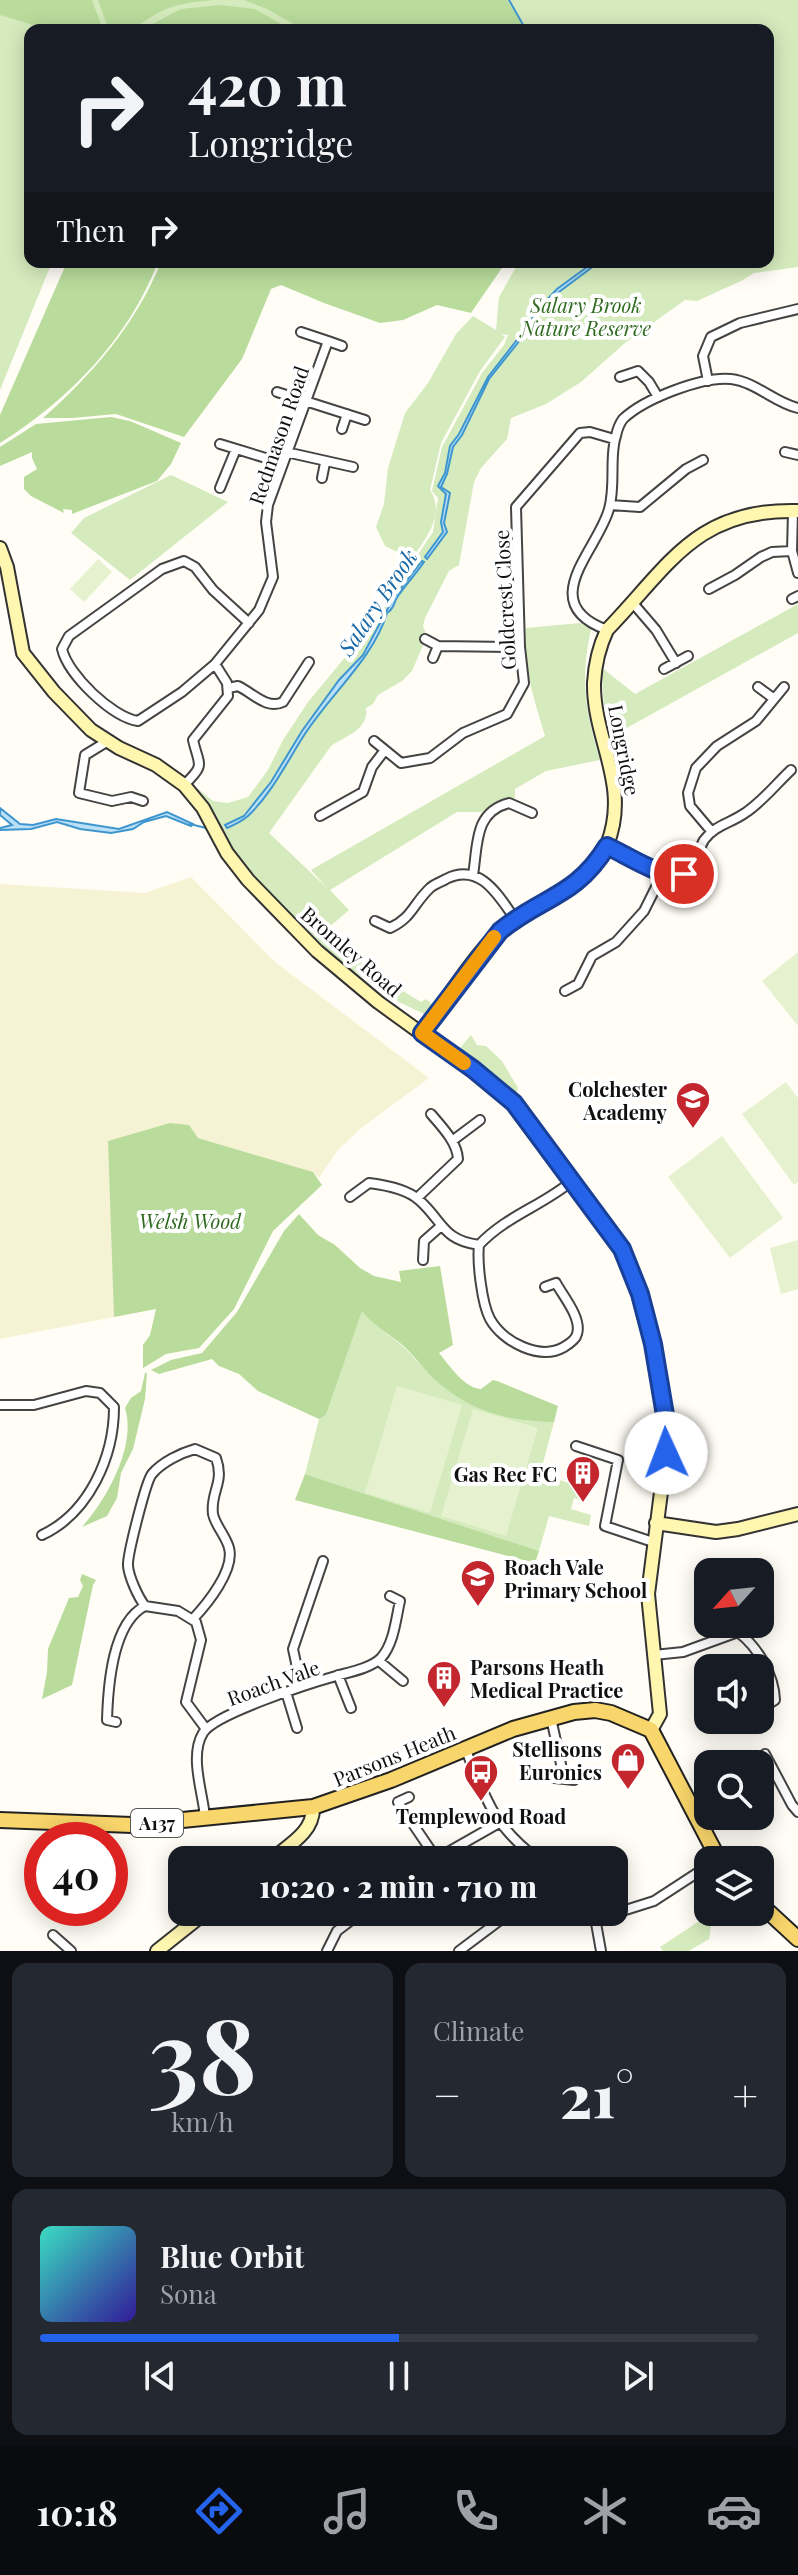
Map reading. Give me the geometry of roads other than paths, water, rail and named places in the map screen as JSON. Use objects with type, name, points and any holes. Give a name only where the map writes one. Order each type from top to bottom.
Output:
[{"type":"main road","name":"Parsons Heath","points":[[0,1820],[132,1825],[313,1807],[375,1787],[465,1748],[551,1718],[595,1710],[611,1713],[651,1730]]},
{"type":"main road","points":[[651,1730],[711,1846]]},
{"type":"main road","points":[[774,1917],[798,1939]]},
{"type":"street","points":[[708,381],[703,356],[711,337],[749,320],[798,309]]},
{"type":"street","points":[[301,332],[342,346]]},
{"type":"street","name":"Redmason Road","points":[[249,623],[213,590],[195,567],[184,561],[162,569],[69,636],[62,649],[76,677],[123,718],[138,721],[182,692],[215,664],[218,657],[249,623],[259,610],[273,577],[266,522],[268,505],[328,341]]},
{"type":"street","points":[[620,377],[638,371],[658,397]]},
{"type":"street","points":[[607,630],[591,624],[577,610],[573,598],[576,573],[610,505],[614,480],[614,439],[622,420],[658,397],[708,381],[732,379],[798,408]]},
{"type":"street","points":[[277,392],[365,420]]},
{"type":"street","points":[[342,429],[347,414]]},
{"type":"street","name":"Goldcrest Close","points":[[374,741],[401,763],[430,758],[463,733],[507,714],[524,683],[516,507],[580,433],[590,432],[614,439]]},
{"type":"street","points":[[220,444],[282,463]]},
{"type":"street","points":[[220,488],[236,449]]},
{"type":"street","points":[[286,452],[353,467]]},
{"type":"street","points":[[785,452],[798,455]]},
{"type":"street","points":[[610,505],[640,507],[686,469],[703,460]]},
{"type":"street","points":[[322,478],[325,463]]},
{"type":"street","points":[[796,511],[792,551],[798,573]]},
{"type":"street","name":"Longridge","points":[[422,1033],[491,940],[515,919],[574,885],[597,862],[607,846],[616,806],[594,684],[599,647],[607,630],[689,542],[729,521],[759,512],[796,511]]},
{"type":"street","name":"Bromley Road","points":[[0,548],[7,567],[20,643],[28,661],[76,716],[108,741],[156,765],[184,785],[203,808],[234,862],[273,907],[351,981],[505,1094],[628,1260],[653,1344],[666,1421],[666,1453],[648,1594],[660,1714],[651,1730]]},
{"type":"street","points":[[709,589],[761,557],[772,552],[792,551]]},
{"type":"street","points":[[632,602],[656,630],[676,663]]},
{"type":"street","points":[[425,639],[438,646],[520,647]]},
{"type":"street","points":[[433,658],[438,646]]},
{"type":"street","points":[[664,669],[688,656]]},
{"type":"street","points":[[228,688],[238,686],[269,704],[278,705],[309,662]]},
{"type":"street","points":[[184,785],[196,773],[201,762],[193,740],[224,703],[228,688],[215,664]]},
{"type":"street","points":[[758,687],[773,698]]},
{"type":"street","points":[[712,832],[690,806],[688,793],[696,768],[717,746],[756,721],[784,687]]},
{"type":"street","points":[[108,741],[85,755],[79,793],[112,801],[131,797],[143,801]]},
{"type":"street","points":[[320,816],[363,792],[372,767],[385,750]]},
{"type":"street","points":[[607,846],[663,873],[677,876],[690,871],[712,832],[745,813],[791,770]]},
{"type":"street","points":[[473,875],[484,818],[492,809],[509,803],[532,813]]},
{"type":"street","points":[[565,991],[578,984],[592,956],[616,942],[644,911],[663,873]]},
{"type":"street","points":[[390,928],[405,921],[431,887],[452,876],[473,875],[484,879],[515,919]]},
{"type":"street","points":[[375,921],[390,928]]},
{"type":"street","points":[[388,939],[390,928]]},
{"type":"street","points":[[417,1198],[458,1159],[458,1150],[431,1114]]},
{"type":"street","points":[[452,1141],[480,1120]]},
{"type":"street","points":[[556,1283],[576,1321],[578,1333],[573,1341],[551,1353],[520,1345],[503,1336],[489,1318],[478,1259],[479,1245],[515,1214],[541,1205],[572,1181]]},
{"type":"street","points":[[350,1197],[369,1183],[392,1187],[417,1198],[450,1237],[479,1245]]},
{"type":"street","points":[[423,1260],[424,1241],[441,1226]]},
{"type":"street","points":[[545,1287],[566,1277]]},
{"type":"street","points":[[0,1405],[34,1405],[86,1391],[100,1393],[114,1407],[114,1430],[96,1481],[85,1499],[65,1520],[42,1535]]},
{"type":"street","points":[[576,1446],[618,1460],[605,1526],[653,1542]]},
{"type":"street","points":[[145,1606],[128,1569],[128,1555],[138,1525],[145,1485],[152,1473],[184,1452],[195,1449],[216,1458],[221,1473],[213,1516],[230,1549],[230,1560],[220,1583],[193,1619]]},
{"type":"street","points":[[656,1523],[716,1532],[798,1514]]},
{"type":"street","points":[[301,1686],[293,1649],[323,1561]]},
{"type":"street","points":[[390,1596],[401,1596],[388,1648],[379,1661],[403,1681]]},
{"type":"street","points":[[116,1722],[107,1720],[109,1682],[124,1629],[131,1616],[145,1606],[178,1611],[193,1619],[201,1640],[186,1702],[206,1729],[198,1751],[205,1817]]},
{"type":"street","points":[[654,1655],[683,1652],[713,1638]]},
{"type":"street","name":"Roach Vale","points":[[206,1729],[225,1716],[301,1686],[379,1661]]},
{"type":"street","points":[[338,1675],[351,1708]]},
{"type":"street","points":[[286,1692],[297,1728]]},
{"type":"street","points":[[551,1718],[564,1778]]},
{"type":"street","points":[[465,1748],[499,1823],[521,1846]]},
{"type":"street","points":[[774,1767],[782,1763]]},
{"type":"street","points":[[774,1772],[798,1812]]},
{"type":"street","points":[[545,1777],[574,1780]]},
{"type":"street","points":[[409,1797],[398,1802],[426,1846]]},
{"type":"street","points":[[287,1846],[309,1827],[313,1807]]},
{"type":"street","points":[[457,1846],[499,1823]]},
{"type":"street","points":[[628,1908],[654,1901],[694,1875]]},
{"type":"street","points":[[157,1951],[188,1926]]},
{"type":"street","points":[[327,1951],[330,1940],[344,1926]]},
{"type":"street","points":[[459,1951],[492,1926]]},
{"type":"street","points":[[597,1926],[601,1951]]},
{"type":"street","points":[[53,1935],[69,1948],[75,1938]]},
{"type":"water","points":[[586,268],[591,268],[551,298],[489,379],[453,447],[441,487],[450,493],[444,523],[447,532],[427,559],[425,557],[443,532],[441,522],[446,494],[438,486],[445,473],[450,446],[488,377],[537,310],[557,289]]},
{"type":"water","points":[[422,561],[387,613],[371,647],[312,724],[270,790],[248,816],[227,828],[225,825],[244,816],[271,782],[302,731],[339,680],[363,655],[394,597]]},
{"type":"water","points":[[0,808],[20,824],[33,825],[56,819],[119,829],[167,812],[193,824],[191,826],[166,816],[144,822],[133,829],[111,833],[57,822],[31,829],[0,830],[12,825],[0,815]]},
{"type":"waterway","points":[[509,0],[523,24]]},
{"type":"waterway","name":"Salary Brook","points":[[190,824],[210,829]]},
{"type":"place","name":"Colchester Academy","points":[[693,1130]]},
{"type":"place","name":"Gas Rec FC","points":[[583,1504]]},
{"type":"place","name":"Roach Vale Primary School","points":[[478,1608]]},
{"type":"place","name":"Parsons Heath Medical Practice","points":[[444,1709]]},
{"type":"place","name":"Stellisons Euronics","points":[[628,1791]]},
{"type":"place","name":"Templewood Road","points":[[481,1803]]},
{"type":"park label","name":"Salary Brook Nature Reserve","points":[[586,316]]},
{"type":"park label","name":"Welsh Wood","points":[[190,1220]]}]
